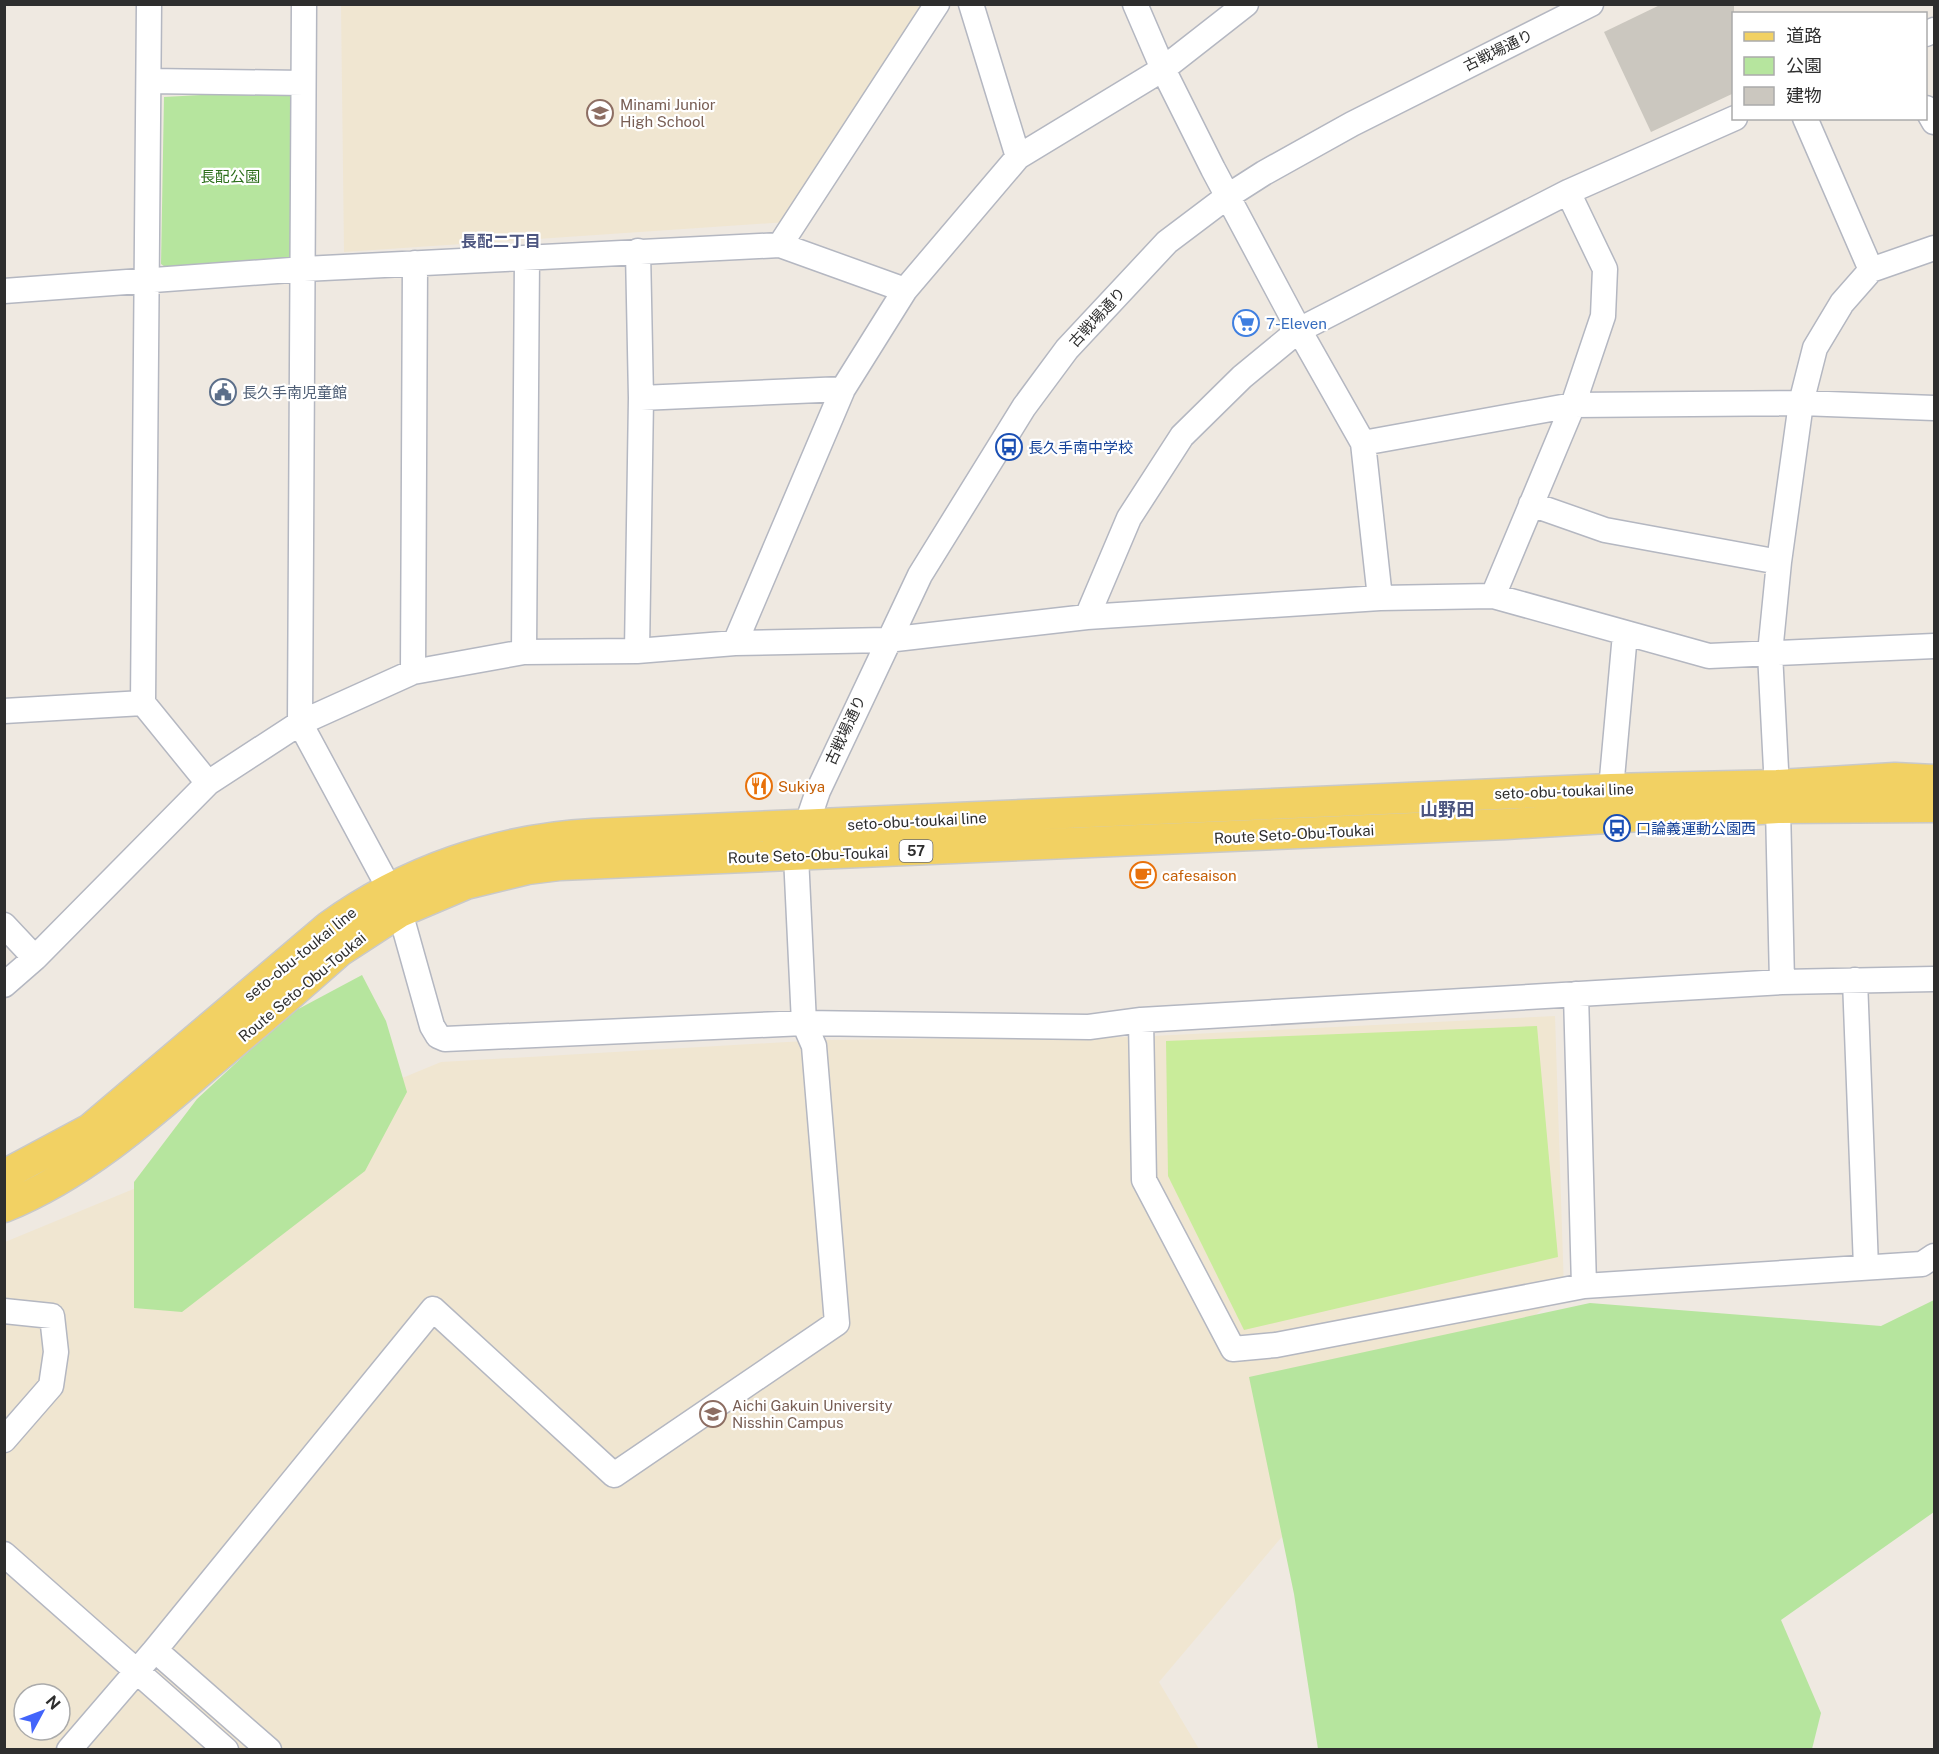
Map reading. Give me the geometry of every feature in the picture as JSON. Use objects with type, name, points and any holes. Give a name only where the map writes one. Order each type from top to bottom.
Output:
[{"type":"main road","name":"seto-obu-toukai line","points":[[4,1175],[90,1129],[328,927],[363,902],[395,900],[485,851],[559,836],[1611,789],[1778,796],[1895,778],[1935,780]]},
{"type":"main road","name":"Route Seto-Obu-Toukai","points":[[4,1207],[23,1200],[89,1161],[161,1107],[395,900],[528,869],[588,863],[796,856],[1506,824],[1778,796],[1935,807]]},
{"type":"street","points":[[149,4],[143,703],[208,783]]},
{"type":"street","points":[[304,4],[300,723],[395,900],[432,1026],[438,1036],[445,1039],[804,1023],[1089,1027],[1141,1020],[1782,982],[1935,979]]},
{"type":"street","points":[[780,245],[937,4]]},
{"type":"street","points":[[971,4],[1018,157]]},
{"type":"street","points":[[1135,4],[1163,69],[1228,196],[1299,330],[1363,443],[1380,598]]},
{"type":"street","points":[[735,643],[843,389],[905,290],[1018,157],[1163,69],[1246,4]]},
{"type":"street","name":"古戦場通り","points":[[796,856],[818,791],[887,640],[920,575],[1024,407],[1067,349],[1167,242],[1264,172],[1352,124],[1591,4]]},
{"type":"street","points":[[149,81],[303,83]]},
{"type":"street","points":[[1087,617],[1129,518],[1182,436],[1242,377],[1299,330],[1568,192],[1732,119]]},
{"type":"street","points":[[1806,120],[1871,270]]},
{"type":"street","points":[[1493,596],[1573,405],[1603,316],[1605,269],[1568,192]]},
{"type":"street","points":[[4,291],[304,269],[780,245],[905,290]]},
{"type":"street","points":[[1782,982],[1778,796],[1770,653],[1779,562],[1801,403],[1815,348],[1842,303],[1871,270],[1935,248]]},
{"type":"street","points":[[637,651],[641,398],[638,251]]},
{"type":"street","points":[[524,652],[527,258]]},
{"type":"street","points":[[413,672],[415,263]]},
{"type":"street","points":[[641,398],[843,389]]},
{"type":"street","points":[[1363,443],[1573,405],[1801,403],[1935,408]]},
{"type":"street","points":[[1531,504],[1605,530],[1779,562]]},
{"type":"street","points":[[4,985],[35,958],[208,783],[300,723],[413,672],[524,652],[637,651],[735,643],[887,640],[1087,617],[1380,598],[1493,596],[1709,657],[1935,646]]},
{"type":"street","points":[[1611,789],[1625,634]]},
{"type":"street","points":[[4,711],[143,703]]},
{"type":"street","points":[[69,1749],[154,1650],[433,1309],[614,1475],[837,1323],[814,1046],[804,1023],[796,856]]},
{"type":"street","points":[[4,925],[35,958]]},
{"type":"street","points":[[1855,980],[1866,1267]]},
{"type":"street","points":[[1575,994],[1584,1286]]},
{"type":"street","points":[[1141,1020],[1144,1180],[1233,1349],[1276,1345],[1584,1286],[1922,1264],[1935,1256]]},
{"type":"street","points":[[4,1311],[52,1316],[56,1352],[51,1386],[4,1440]]},
{"type":"street","points":[[4,1554],[226,1749]]},
{"type":"street","points":[[154,1650],[269,1749]]},
{"type":"shaded area","name":"Minami Junior High School","points":[[341,5],[928,5],[787,222],[344,252]]},
{"type":"shaded area","name":"Aichi Gakuin University Nisshin Campus","points":[[1555,1016],[1564,1290],[1280,1539],[1159,1682],[1199,1749],[5,1750],[5,1242],[441,1062],[822,1040],[1133,1037]]},
{"type":"green space","name":"長配公園","points":[[293,90],[292,261],[174,273],[161,264],[164,97]]},
{"type":"green space","points":[[362,975],[386,1021],[407,1092],[365,1171],[182,1312],[134,1308],[134,1182],[197,1099],[289,1014]]},
{"type":"green space","points":[[1537,1026],[1558,1257],[1244,1330],[1168,1176],[1166,1041]]},
{"type":"green space","points":[[1934,1300],[1934,1512],[1781,1620],[1821,1713],[1812,1749],[1318,1749],[1294,1594],[1249,1377],[1590,1303],[1881,1326]]},
{"type":"building","points":[[1662,4],[1734,4],[1734,12],[1732,12],[1732,94],[1651,132],[1604,32]]},
{"type":"place","name":"Minami Junior High School","points":[[600,113]]},
{"type":"place","name":"7-Eleven","points":[[1246,323]]},
{"type":"place","name":"長久手南児童館","points":[[223,392]]},
{"type":"place","name":"長久手南中学校","points":[[1009,447]]},
{"type":"place","name":"Sukiya","points":[[759,786]]},
{"type":"place","name":"口論義運動公園西","points":[[1617,828]]},
{"type":"place","name":"cafesaison","points":[[1143,875]]},
{"type":"place","name":"Aichi Gakuin University Nisshin Campus","points":[[713,1414]]},
{"type":"district","name":"長配二丁目","points":[[501,241]]},
{"type":"district","name":"山野田","points":[[1447,809]]}]
